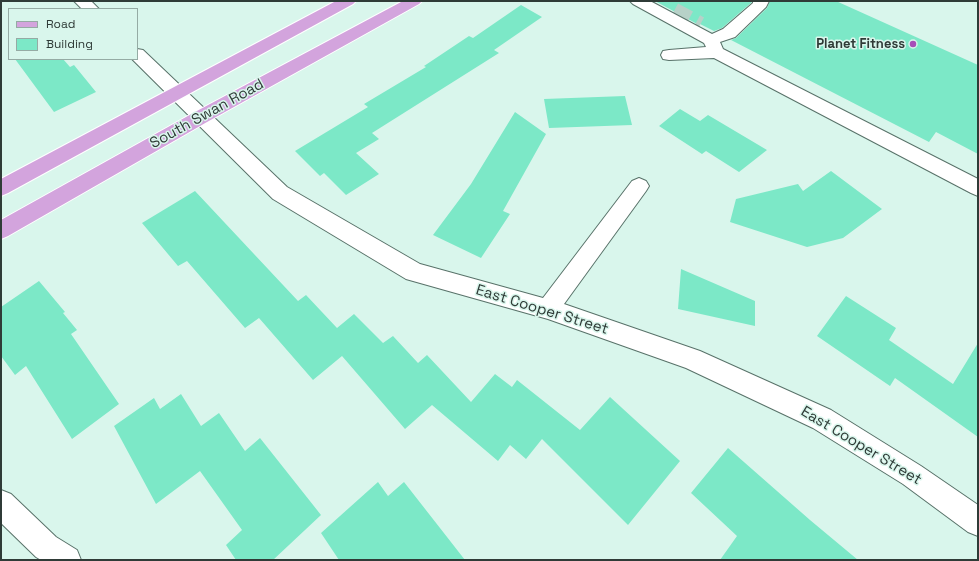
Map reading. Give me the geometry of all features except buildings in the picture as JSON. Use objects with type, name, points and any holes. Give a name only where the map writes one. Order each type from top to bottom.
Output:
[{"type":"main road","points":[[1,188],[348,1]]},
{"type":"main road","name":"South Swan Road","points":[[1,230],[201,117],[414,1]]},
{"type":"street","points":[[82,1],[90,8]]},
{"type":"street","points":[[638,1],[717,43],[978,188]]},
{"type":"street","points":[[650,1],[674,11]]},
{"type":"street","points":[[669,55],[717,43],[761,4],[761,1]]},
{"type":"street","points":[[700,25],[717,43]]},
{"type":"street","name":"East Cooper Street","points":[[138,55],[280,193],[414,272],[548,310],[692,358],[822,419],[912,475],[978,522]]},
{"type":"street","points":[[548,310],[638,186]]},
{"type":"street","points":[[1,504],[46,548],[67,560]]},
{"type":"tunnel","points":[[674,11],[700,25]]},
{"type":"place","name":"Planet Fitness","points":[[913,44]]}]
